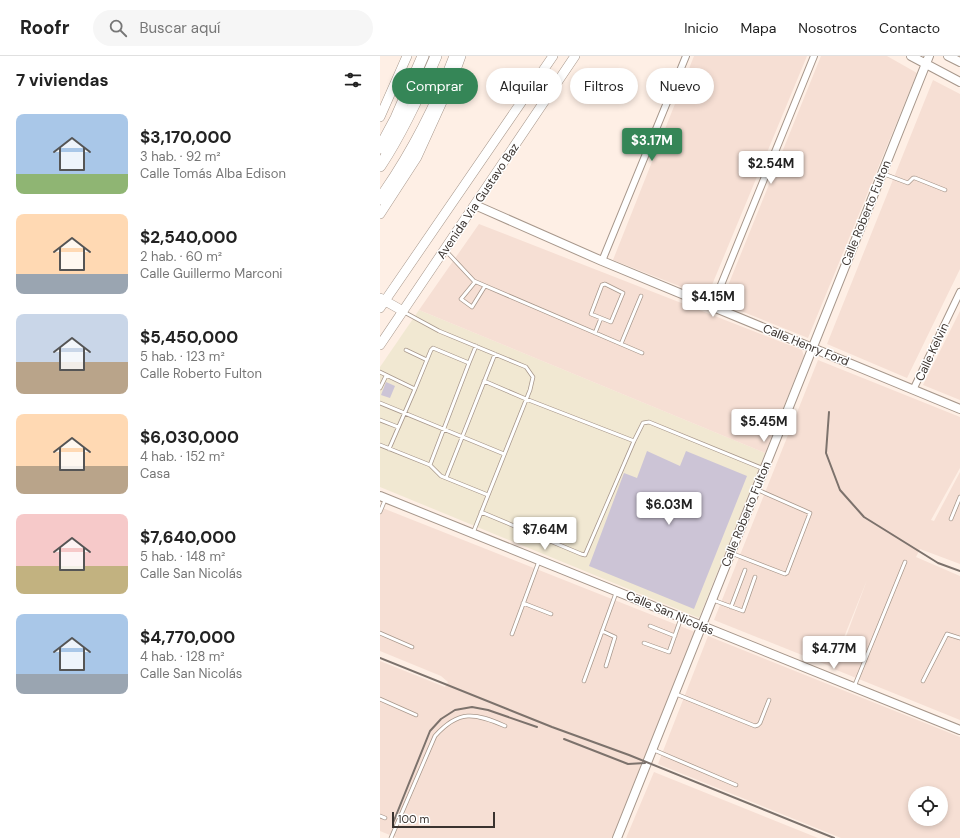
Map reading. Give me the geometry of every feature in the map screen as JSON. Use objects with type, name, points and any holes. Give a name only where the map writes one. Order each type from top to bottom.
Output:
[{"type":"highway","points":[[380,148],[396,118],[423,56]]},
{"type":"highway","points":[[380,166],[399,135],[436,56]]},
{"type":"highway","points":[[380,199],[414,146],[432,113],[455,56]]},
{"type":"main road","points":[[380,117],[407,56]]},
{"type":"main road","points":[[380,214],[417,157],[453,78],[461,56]]},
{"type":"main road","name":"Avenida Via Gustavo Baz","points":[[381,302],[553,56]]},
{"type":"main road","name":"Avenida Via Gustavo Baz","points":[[380,345],[576,56]]},
{"type":"main road","points":[[381,302],[403,311]]},
{"type":"street","points":[[602,261],[686,56]]},
{"type":"street","points":[[712,307],[814,56]]},
{"type":"street","points":[[911,56],[927,60],[960,82]]},
{"type":"street","points":[[948,56],[960,62]]},
{"type":"street","name":"Calle Roberto Fulton","points":[[617,838],[927,60]]},
{"type":"street","name":"Calle Henry Ford","points":[[475,205],[602,261],[960,409]]},
{"type":"street","name":"Calle Kelvin","points":[[913,390],[960,292]]},
{"type":"street","name":"Calle San Nicolás","points":[[383,497],[960,730]]},
{"type":"lane","points":[[882,173],[908,183],[915,178],[945,190]]},
{"type":"lane","points":[[445,250],[475,282],[642,353]]},
{"type":"lane","points":[[475,282],[461,299],[472,307],[484,286]]},
{"type":"lane","points":[[605,284],[621,291],[623,295],[612,320],[608,322],[600,318],[591,314],[591,312],[602,285],[605,284]]},
{"type":"lane","points":[[621,344],[640,296]]},
{"type":"lane","points":[[403,311],[439,331],[526,367],[533,377],[526,399],[474,533]]},
{"type":"lane","points":[[595,333],[600,318]]},
{"type":"lane","points":[[430,465],[476,346]]},
{"type":"lane","points":[[389,449],[431,350],[433,348],[469,363]]},
{"type":"lane","points":[[406,350],[427,360]]},
{"type":"lane","points":[[446,478],[495,354]]},
{"type":"lane","points":[[380,372],[415,389]]},
{"type":"lane","points":[[380,388],[386,376]]},
{"type":"lane","points":[[484,381],[634,441]]},
{"type":"lane","points":[[380,403],[504,454]]},
{"type":"lane","points":[[380,420],[398,427]]},
{"type":"lane","points":[[481,512],[585,555],[634,441],[643,424],[649,422],[764,469]]},
{"type":"lane","points":[[380,445],[430,465],[441,476],[488,495]]},
{"type":"lane","points":[[730,553],[786,574],[810,517],[810,513],[807,511],[756,489]]},
{"type":"lane","points":[[380,512],[383,497]]},
{"type":"lane","points":[[951,519],[960,497]]},
{"type":"lane","points":[[512,634],[539,560]]},
{"type":"lane","points":[[853,688],[905,562]]},
{"type":"lane","points":[[730,607],[745,570]]},
{"type":"lane","points":[[712,600],[740,611],[744,609],[755,577]]},
{"type":"lane","points":[[584,681],[617,591]]},
{"type":"lane","points":[[523,603],[551,614]]},
{"type":"lane","points":[[644,643],[669,652],[681,618]]},
{"type":"lane","points":[[650,626],[675,636]]},
{"type":"lane","points":[[602,631],[615,637],[606,666]]},
{"type":"lane","points":[[380,633],[412,646]]},
{"type":"lane","points":[[923,681],[947,634],[960,638]]},
{"type":"lane","points":[[674,694],[755,726],[760,723],[769,700]]},
{"type":"lane","points":[[380,700],[416,715]]},
{"type":"lane","points":[[391,838],[435,736],[441,729],[448,723],[465,716],[483,717],[505,726]]},
{"type":"lane","points":[[652,749],[736,785]]},
{"type":"lane","points":[[380,816],[385,818]]},
{"type":"shaded area","points":[[694,56],[807,56],[707,297],[613,260],[675,104],[714,104],[714,68],[689,68]]},
{"type":"shaded area","points":[[821,56],[887,56],[917,73],[808,338],[721,303]]},
{"type":"shaded area","points":[[933,80],[960,94],[960,269],[907,378],[827,344]]},
{"type":"shaded area","points":[[479,224],[802,350],[804,356],[765,453],[419,310]]},
{"type":"shaded area","points":[[419,310],[765,453],[699,618],[380,487],[380,367]]},
{"type":"shaded area","points":[[960,311],[960,400],[923,385]]},
{"type":"shaded area","points":[[818,360],[960,417],[960,468],[931,520],[934,521],[960,472],[960,564],[920,549],[916,557],[960,576],[960,720],[834,669],[867,580],[832,667],[714,620]]},
{"type":"shaded area","points":[[380,507],[695,632],[612,838],[397,838],[380,831],[380,661],[445,687],[448,682],[441,676],[380,651]]},
{"type":"shaded area","points":[[708,636],[960,737],[960,838],[841,838],[658,764]]},
{"type":"shaded area","points":[[654,772],[818,838],[626,838]]},
{"type":"building","points":[[386,382],[395,386],[390,398],[381,395]]},
{"type":"building","points":[[647,451],[680,466],[686,451],[747,476],[694,609],[589,566],[624,473],[637,478]]},
{"type":"railway","points":[[829,412],[826,453],[840,490],[864,517],[938,563],[960,571]]},
{"type":"railway","points":[[380,658],[552,727],[629,755],[834,838]]},
{"type":"railway","points":[[393,823],[430,731],[441,719],[455,710],[472,707],[488,710],[537,727]]},
{"type":"railway","points":[[564,739],[628,764],[645,763]]}]
